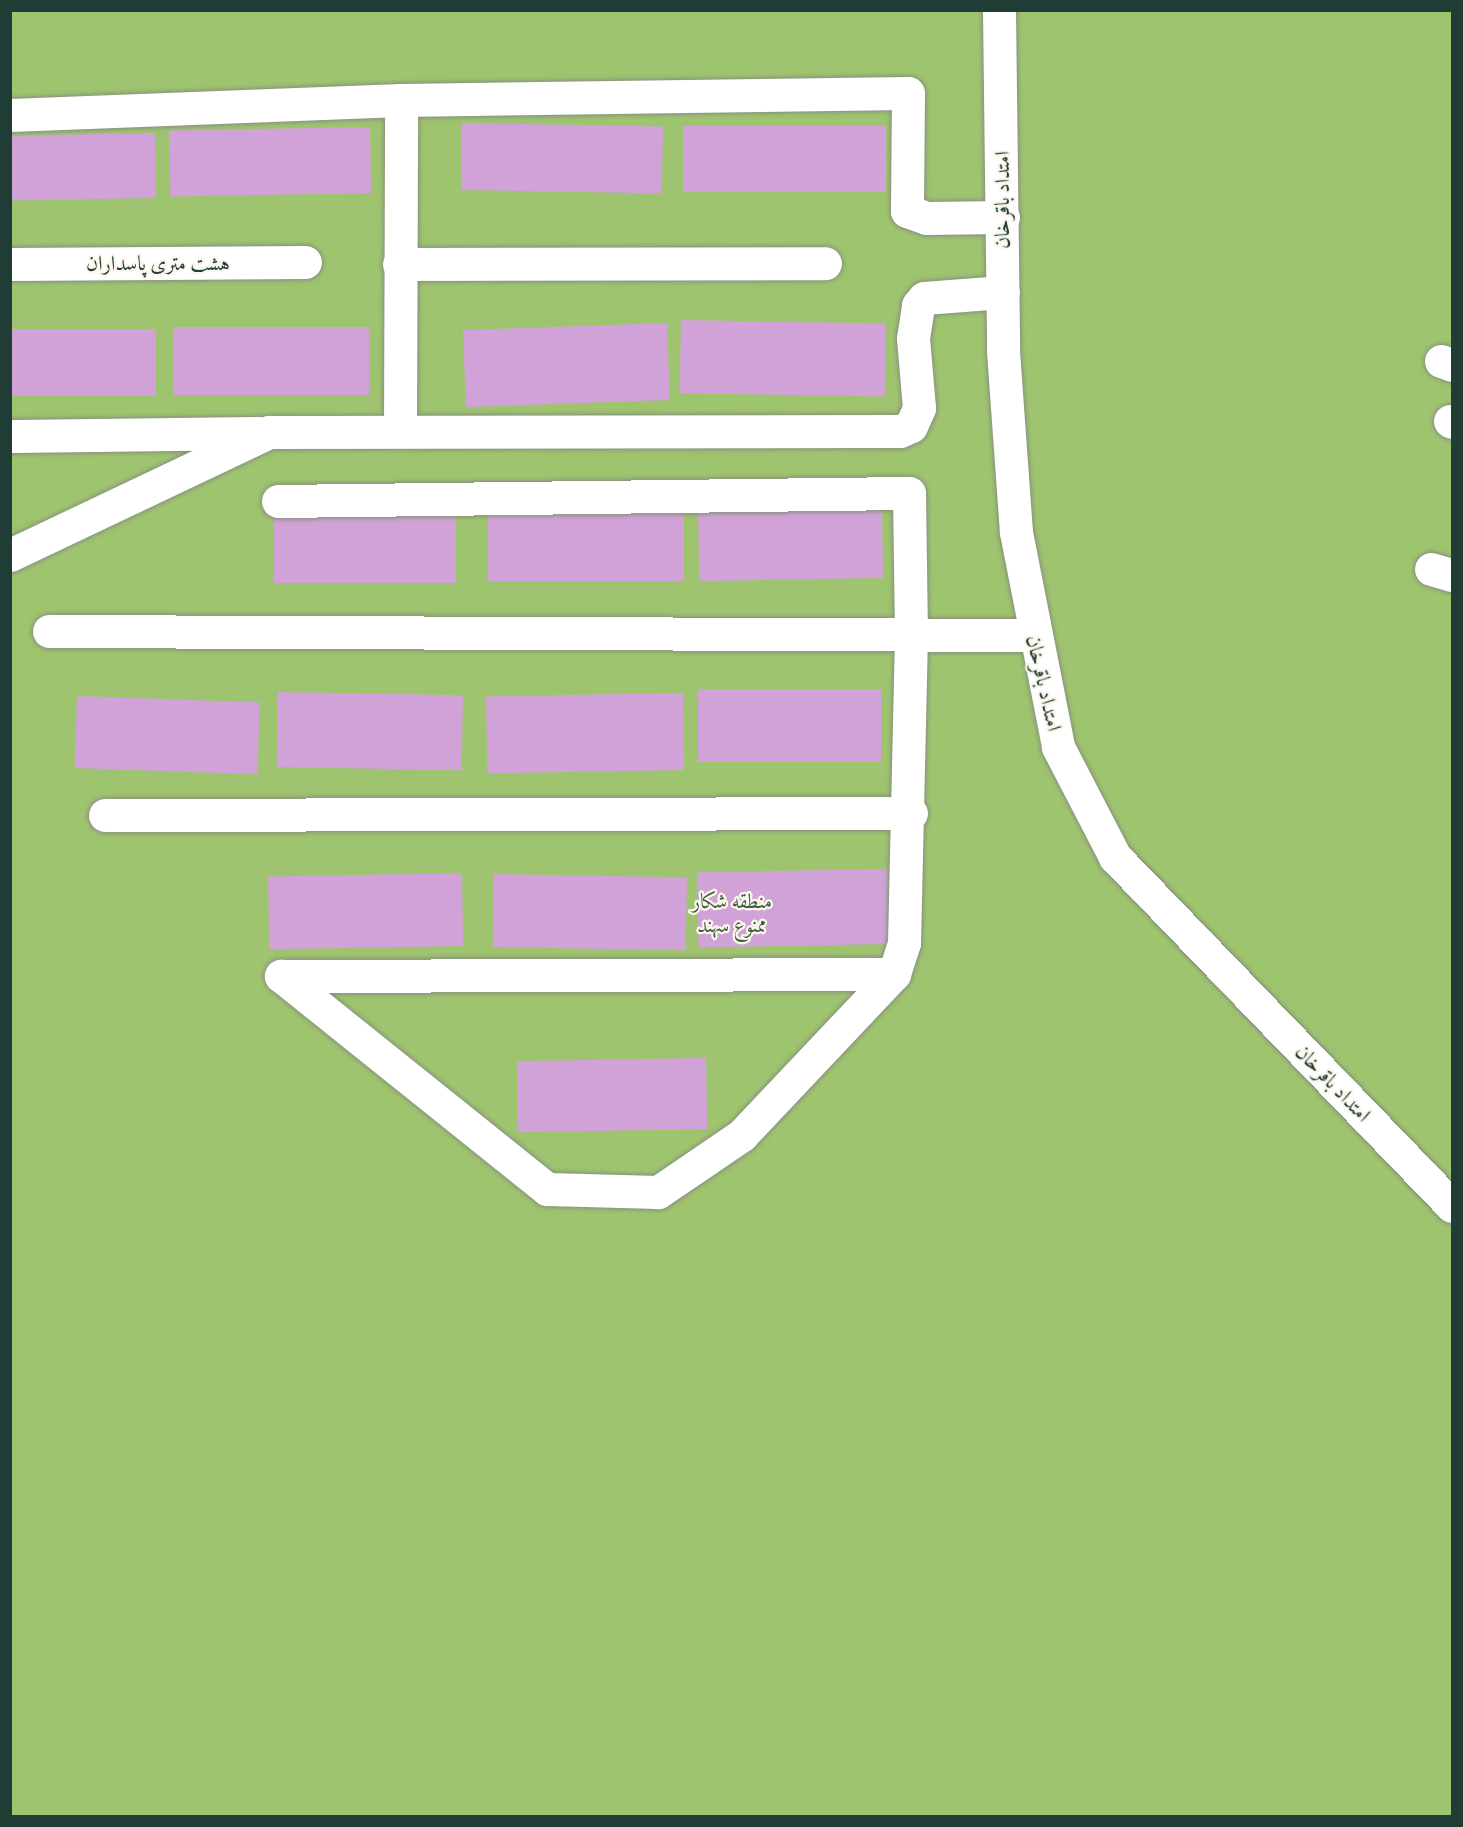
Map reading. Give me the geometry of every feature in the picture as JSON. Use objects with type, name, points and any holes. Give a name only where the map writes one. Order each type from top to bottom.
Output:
[{"type":"street","name":"امتداد باقرخان","points":[[999,10],[1003,292],[1016,532],[1032,635],[1058,747],[1115,856],[1452,1206]]},
{"type":"street","points":[[10,115],[401,100],[908,93],[907,211],[926,218],[1003,217]]},
{"type":"street","points":[[400,431],[401,100]]},
{"type":"street","name":"هشت متری پاسداران","points":[[10,264],[305,262]]},
{"type":"street","points":[[399,264],[825,264]]},
{"type":"street","points":[[10,436],[400,431],[900,431],[911,426],[919,408],[913,338],[918,305],[924,298],[1003,292]]},
{"type":"street","points":[[10,555],[268,432]]},
{"type":"street","points":[[278,501],[909,493],[911,813],[904,943],[894,974],[742,1135],[658,1192],[547,1189],[281,976],[894,974]]},
{"type":"street","points":[[49,631],[1032,635]]},
{"type":"street","points":[[105,815],[911,813]]},
{"type":"green space","name":"منطقه شکار ممنوع سهند","points":[[11,11],[1452,11],[1452,1816],[11,1816]]},
{"type":"building","points":[[462,123],[663,127],[662,193],[461,190]]},
{"type":"building","points":[[683,126],[886,126],[886,192],[683,192]]},
{"type":"building","points":[[370,127],[371,193],[170,196],[169,131]]},
{"type":"building","points":[[155,133],[156,198],[11,201],[10,136]]},
{"type":"building","points":[[681,320],[886,324],[885,397],[680,393]]},
{"type":"building","points":[[667,323],[670,400],[466,407],[463,330]]},
{"type":"building","points":[[174,327],[369,327],[369,395],[174,395]]},
{"type":"building","points":[[10,329],[156,329],[156,396],[10,396]]},
{"type":"building","points":[[488,507],[684,507],[684,581],[488,581]]},
{"type":"building","points":[[882,509],[883,578],[699,581],[698,512]]},
{"type":"building","points":[[274,516],[456,516],[456,583],[274,583]]},
{"type":"building","points":[[698,689],[881,689],[881,762],[698,762]]},
{"type":"building","points":[[278,692],[463,695],[462,770],[277,767]]},
{"type":"building","points":[[683,693],[684,770],[487,773],[486,696]]},
{"type":"building","points":[[77,696],[260,702],[257,774],[74,768]]},
{"type":"building","points":[[887,869],[888,944],[698,947],[697,872]]},
{"type":"building","points":[[462,873],[463,946],[269,949],[268,876]]},
{"type":"building","points":[[494,874],[687,877],[686,950],[493,947]]},
{"type":"building","points":[[706,1058],[707,1129],[518,1132],[517,1061]]}]
